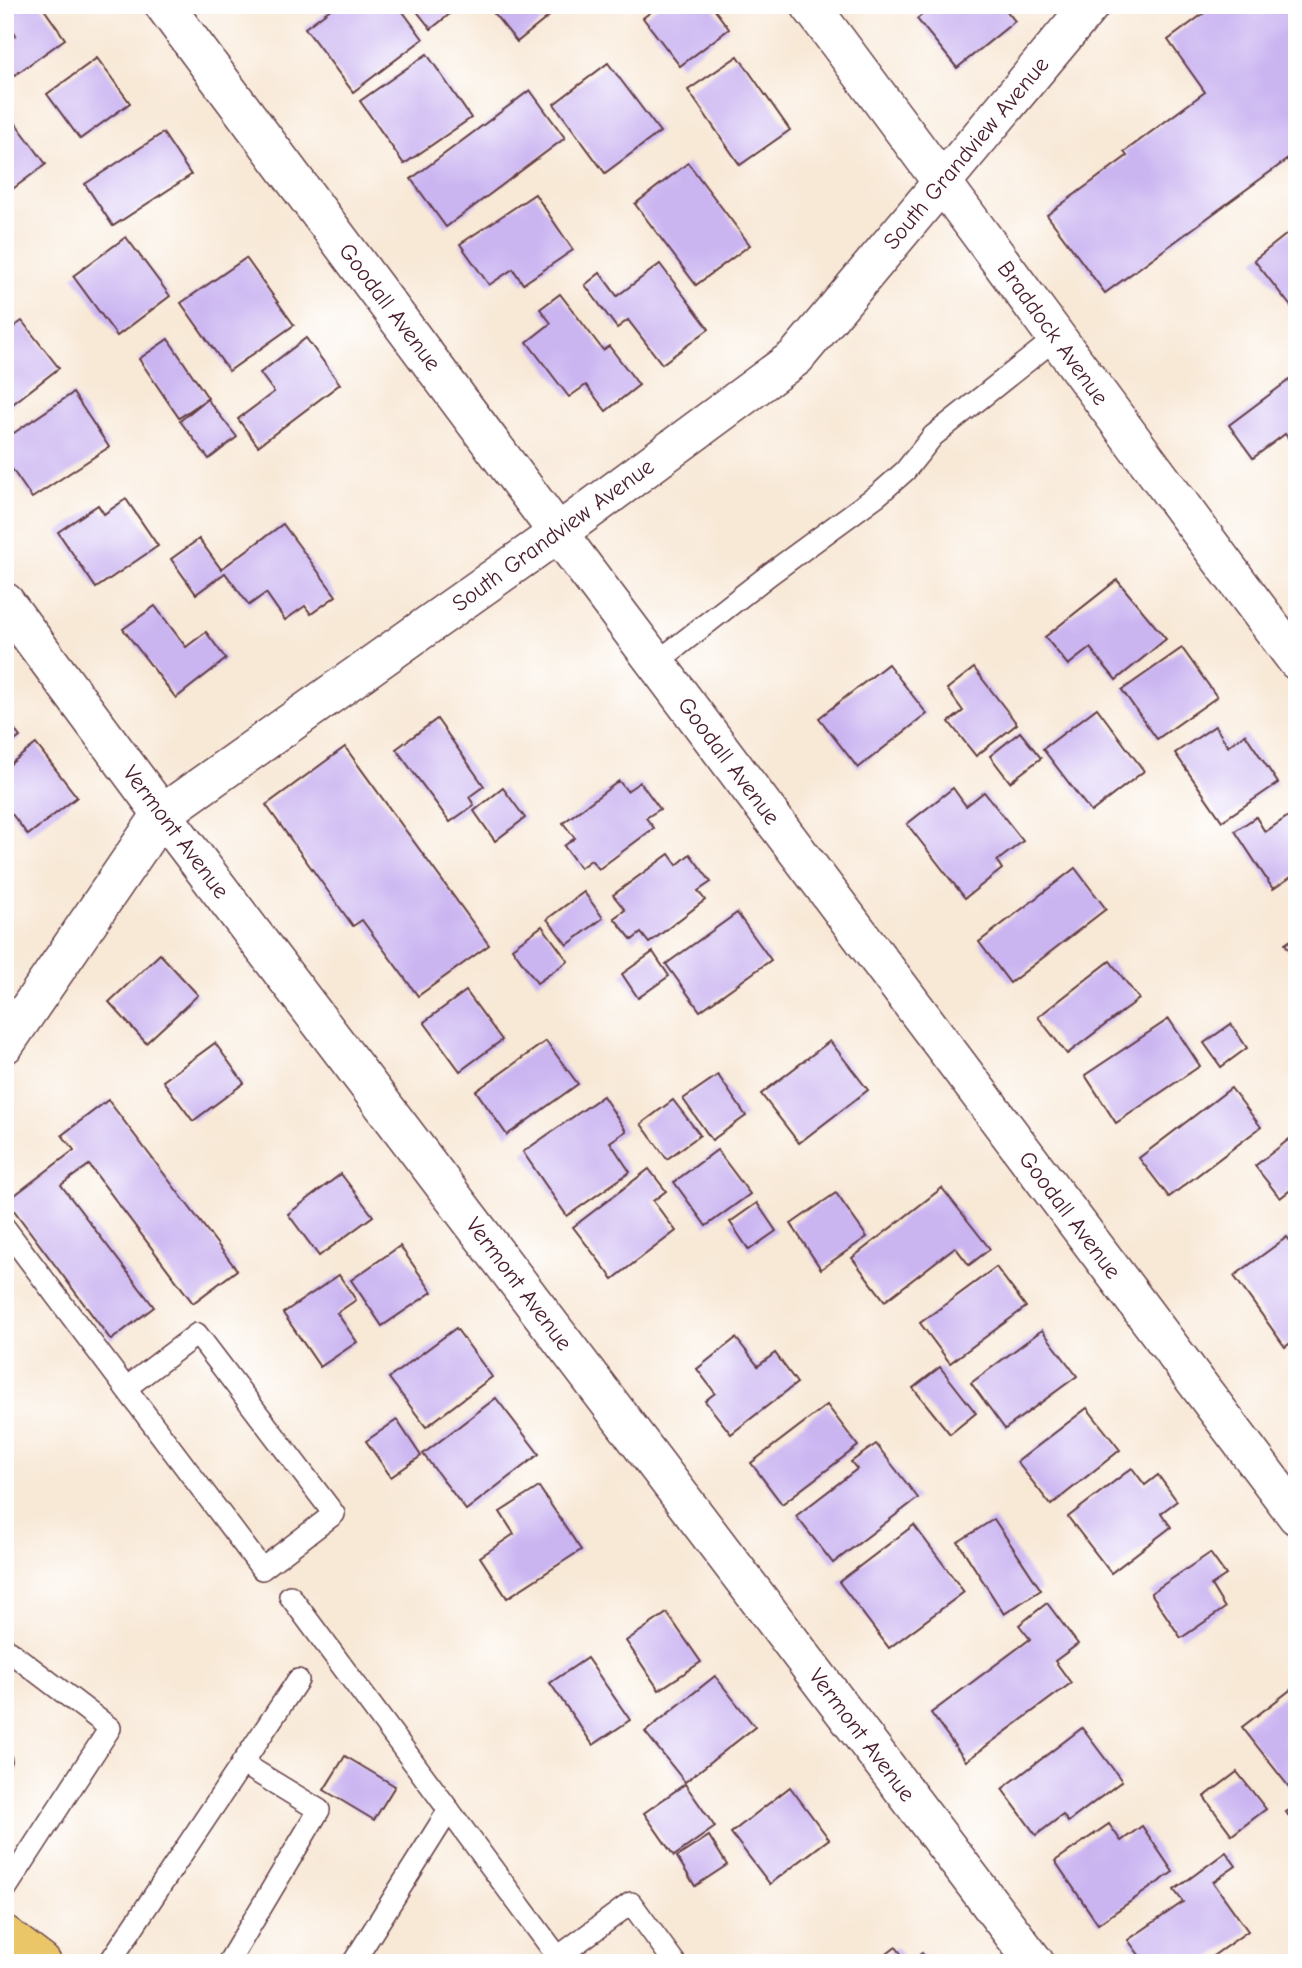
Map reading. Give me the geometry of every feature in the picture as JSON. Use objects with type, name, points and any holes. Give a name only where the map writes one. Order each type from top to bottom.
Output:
[{"type":"main road","points":[[5,1935],[42,1963]]},
{"type":"street","name":"Goodall Avenue","points":[[164,5],[1297,1516]]},
{"type":"street","name":"Braddock Avenue","points":[[810,5],[1297,661]]},
{"type":"street","name":"South Grandview Avenue","points":[[5,1044],[162,814],[558,533],[796,358],[1090,5]]},
{"type":"street","name":"Vermont Avenue","points":[[5,602],[162,814],[1035,1963]]},
{"type":"lane","points":[[656,663],[770,574],[879,495],[905,471],[933,436],[1056,338]]},
{"type":"lane","points":[[5,1228],[262,1569],[334,1514],[197,1334],[126,1388]]},
{"type":"lane","points":[[290,1596],[560,1960],[631,1903],[675,1963]]},
{"type":"lane","points":[[5,1648],[110,1728],[5,1890]]},
{"type":"lane","points":[[109,1963],[298,1681]]},
{"type":"lane","points":[[228,1963],[319,1810],[242,1763]]},
{"type":"lane","points":[[353,1963],[449,1810]]},
{"type":"building","points":[[6,5],[41,5],[65,39],[5,82],[5,43],[16,35],[5,19]]},
{"type":"building","points":[[336,5],[398,5],[423,39],[353,92],[305,28]]},
{"type":"building","points":[[412,5],[461,5],[431,29]]},
{"type":"building","points":[[487,5],[563,5],[517,42]]},
{"type":"building","points":[[660,5],[711,5],[729,29],[680,66],[643,18]]},
{"type":"building","points":[[934,5],[1002,5],[1015,21],[957,68],[917,19]]},
{"type":"building","points":[[1215,5],[1297,5],[1297,171],[1288,159],[1105,293],[1047,215],[1127,156],[1124,152],[1205,92],[1168,40]]},
{"type":"building","points":[[427,54],[471,118],[404,164],[360,101]]},
{"type":"building","points":[[738,56],[790,130],[740,165],[688,90]]},
{"type":"building","points":[[97,58],[130,103],[80,139],[47,94]]},
{"type":"building","points":[[608,63],[660,132],[605,173],[554,104]]},
{"type":"building","points":[[530,90],[565,138],[446,227],[411,179]]},
{"type":"building","points":[[5,109],[46,164],[6,194],[5,192]]},
{"type":"building","points":[[163,133],[191,175],[113,226],[85,184]]},
{"type":"building","points":[[688,163],[750,245],[696,285],[635,204]]},
{"type":"building","points":[[535,194],[573,250],[523,284],[513,269],[489,285],[460,244]]},
{"type":"building","points":[[1297,226],[1297,314],[1254,260]]},
{"type":"building","points":[[126,237],[170,296],[117,336],[73,276]]},
{"type":"building","points":[[246,258],[294,325],[229,371],[181,303]]},
{"type":"building","points":[[660,264],[709,329],[662,364],[628,320],[617,328],[585,285],[600,273],[617,296]]},
{"type":"building","points":[[560,294],[603,350],[609,346],[639,385],[606,411],[586,385],[569,397],[527,342],[551,323],[540,309]]},
{"type":"building","points":[[22,321],[59,368],[5,410],[5,333]]},
{"type":"building","points":[[306,338],[340,384],[258,446],[238,419],[274,392],[260,373]]},
{"type":"building","points":[[168,339],[208,398],[179,418],[139,359]]},
{"type":"building","points":[[1297,374],[1297,449],[1285,434],[1253,458],[1229,425]]},
{"type":"building","points":[[73,393],[109,447],[32,498],[5,459],[5,439]]},
{"type":"building","points":[[207,399],[237,437],[209,459],[180,421]]},
{"type":"building","points":[[126,499],[158,546],[96,588],[58,532],[98,505],[104,514]]},
{"type":"building","points":[[283,524],[336,596],[311,614],[305,606],[285,620],[266,593],[249,605],[225,573],[196,594],[171,559],[199,539],[221,569]]},
{"type":"building","points":[[1117,580],[1166,639],[1116,680],[1090,648],[1068,665],[1045,637]]},
{"type":"building","points":[[155,606],[186,647],[206,632],[226,659],[176,698],[123,629]]},
{"type":"building","points":[[1182,648],[1217,697],[1157,739],[1122,690]]},
{"type":"building","points":[[888,664],[927,714],[858,768],[819,718]]},
{"type":"building","points":[[974,668],[1017,724],[976,756],[949,722],[963,711],[947,689]]},
{"type":"building","points":[[1097,708],[1144,771],[1091,812],[1043,749]]},
{"type":"building","points":[[5,717],[20,737],[5,748]]},
{"type":"building","points":[[437,719],[484,786],[469,797],[474,805],[450,822],[396,749]]},
{"type":"building","points":[[1215,726],[1228,746],[1245,734],[1278,783],[1222,821],[1175,753]]},
{"type":"building","points":[[1020,732],[1041,758],[1010,782],[990,756]]},
{"type":"building","points":[[36,744],[77,797],[28,835],[5,805],[5,768]]},
{"type":"building","points":[[345,747],[489,945],[418,996],[362,920],[353,926],[266,805]]},
{"type":"building","points":[[619,781],[627,791],[640,782],[660,809],[646,818],[654,828],[599,869],[591,860],[580,868],[564,846],[575,838],[563,823]]},
{"type":"building","points":[[503,788],[525,818],[495,841],[474,811]]},
{"type":"building","points":[[953,788],[966,806],[984,792],[1023,841],[997,861],[1002,869],[965,898],[907,824]]},
{"type":"building","points":[[1290,815],[1297,825],[1297,873],[1273,889],[1235,831],[1256,817],[1265,832]]},
{"type":"building","points":[[669,854],[677,865],[690,854],[711,882],[698,891],[705,900],[649,943],[641,933],[632,940],[614,918],[625,910],[613,895]]},
{"type":"building","points":[[1075,868],[1106,909],[1010,983],[979,942]]},
{"type":"building","points":[[584,892],[603,918],[567,945],[547,919]]},
{"type":"building","points":[[737,913],[771,960],[700,1011],[666,964]]},
{"type":"building","points":[[542,926],[568,961],[537,983],[512,948]]},
{"type":"building","points":[[1297,936],[1297,960],[1285,944]]},
{"type":"building","points":[[653,952],[669,976],[638,998],[622,974]]},
{"type":"building","points":[[160,954],[198,995],[146,1043],[109,1002]]},
{"type":"building","points":[[1110,961],[1139,999],[1067,1054],[1038,1017]]},
{"type":"building","points":[[466,991],[502,1040],[460,1071],[424,1022]]},
{"type":"building","points":[[1169,1019],[1200,1066],[1116,1123],[1085,1075]]},
{"type":"building","points":[[1231,1024],[1247,1048],[1221,1067],[1204,1043]]},
{"type":"building","points":[[546,1041],[578,1084],[507,1135],[476,1091]]},
{"type":"building","points":[[830,1041],[868,1090],[799,1143],[761,1094]]},
{"type":"building","points":[[215,1043],[244,1083],[193,1121],[163,1081]]},
{"type":"building","points":[[718,1075],[746,1116],[712,1140],[683,1099]]},
{"type":"building","points":[[1231,1088],[1261,1127],[1169,1197],[1139,1158]]},
{"type":"building","points":[[603,1096],[626,1131],[610,1142],[630,1172],[567,1216],[523,1152]]},
{"type":"building","points":[[108,1100],[237,1270],[193,1303],[89,1165],[61,1185],[154,1307],[111,1340],[7,1201],[74,1150],[62,1135]]},
{"type":"building","points":[[673,1100],[700,1135],[667,1159],[641,1124]]},
{"type":"building","points":[[1297,1133],[1297,1185],[1280,1198],[1255,1166]]},
{"type":"building","points":[[717,1150],[750,1194],[706,1226],[674,1182]]},
{"type":"building","points":[[649,1169],[666,1191],[653,1201],[676,1231],[613,1279],[573,1227]]},
{"type":"building","points":[[341,1174],[373,1216],[319,1256],[288,1214]]},
{"type":"building","points":[[942,1188],[990,1249],[969,1265],[955,1247],[885,1301],[852,1258]]},
{"type":"building","points":[[836,1193],[867,1237],[821,1269],[791,1224]]},
{"type":"building","points":[[757,1203],[776,1231],[749,1250],[730,1222]]},
{"type":"building","points":[[1287,1237],[1297,1250],[1297,1338],[1285,1347],[1234,1276]]},
{"type":"building","points":[[400,1246],[432,1292],[382,1326],[351,1280]]},
{"type":"building","points":[[996,1267],[1026,1307],[950,1363],[920,1323]]},
{"type":"building","points":[[339,1275],[356,1300],[337,1313],[357,1342],[320,1367],[283,1313]]},
{"type":"building","points":[[456,1328],[492,1377],[426,1427],[389,1378]]},
{"type":"building","points":[[1042,1330],[1077,1376],[1005,1429],[971,1383]]},
{"type":"building","points":[[736,1338],[758,1366],[775,1353],[797,1383],[731,1434],[705,1401],[715,1393],[697,1369]]},
{"type":"building","points":[[940,1367],[976,1413],[950,1434],[913,1388]]},
{"type":"building","points":[[496,1398],[539,1454],[466,1510],[423,1454]]},
{"type":"building","points":[[827,1405],[858,1446],[782,1504],[751,1463]]},
{"type":"building","points":[[1087,1408],[1120,1450],[1051,1505],[1017,1462]]},
{"type":"building","points":[[397,1420],[421,1456],[391,1477],[366,1441]]},
{"type":"building","points":[[876,1444],[918,1498],[833,1563],[796,1516],[857,1469],[851,1462]]},
{"type":"building","points":[[1132,1468],[1145,1485],[1158,1475],[1177,1501],[1161,1513],[1171,1527],[1111,1573],[1068,1517]]},
{"type":"building","points":[[539,1487],[581,1550],[507,1598],[480,1557],[514,1534],[500,1512]]},
{"type":"building","points":[[994,1519],[1041,1590],[1004,1614],[958,1542]]},
{"type":"building","points":[[914,1525],[964,1592],[889,1648],[839,1582]]},
{"type":"building","points":[[1210,1553],[1226,1575],[1211,1585],[1225,1608],[1181,1638],[1151,1593]]},
{"type":"building","points":[[1047,1603],[1078,1644],[1055,1661],[1071,1683],[966,1761],[931,1713],[1030,1639],[1019,1625]]},
{"type":"building","points":[[667,1613],[701,1662],[659,1690],[626,1641]]},
{"type":"building","points":[[587,1658],[630,1720],[593,1745],[550,1683]]},
{"type":"building","points":[[715,1676],[755,1727],[685,1782],[645,1732]]},
{"type":"building","points":[[1293,1688],[1297,1693],[1297,1780],[1289,1787],[1242,1727]]},
{"type":"building","points":[[1082,1728],[1122,1781],[1068,1822],[1063,1815],[1036,1835],[1002,1789]]},
{"type":"building","points":[[5,1737],[9,1743],[12,1762],[5,1771]]},
{"type":"building","points":[[345,1756],[395,1786],[374,1820],[324,1790]]},
{"type":"building","points":[[1237,1772],[1266,1809],[1232,1835],[1204,1797]]},
{"type":"building","points":[[685,1784],[715,1827],[674,1856],[644,1813]]},
{"type":"building","points":[[790,1787],[829,1839],[770,1884],[731,1833]]},
{"type":"building","points":[[1297,1805],[1297,1828],[1286,1812]]},
{"type":"building","points":[[1109,1824],[1121,1841],[1142,1826],[1173,1872],[1098,1924],[1055,1861]]},
{"type":"building","points":[[709,1836],[727,1865],[695,1886],[677,1857]]},
{"type":"building","points":[[1226,1852],[1236,1866],[1213,1882],[1248,1931],[1203,1963],[1145,1963],[1128,1940],[1183,1902],[1174,1890]]},
{"type":"building","points":[[896,1947],[908,1963],[875,1963]]},
{"type":"building","points":[[922,1953],[930,1963],[909,1963]]}]
